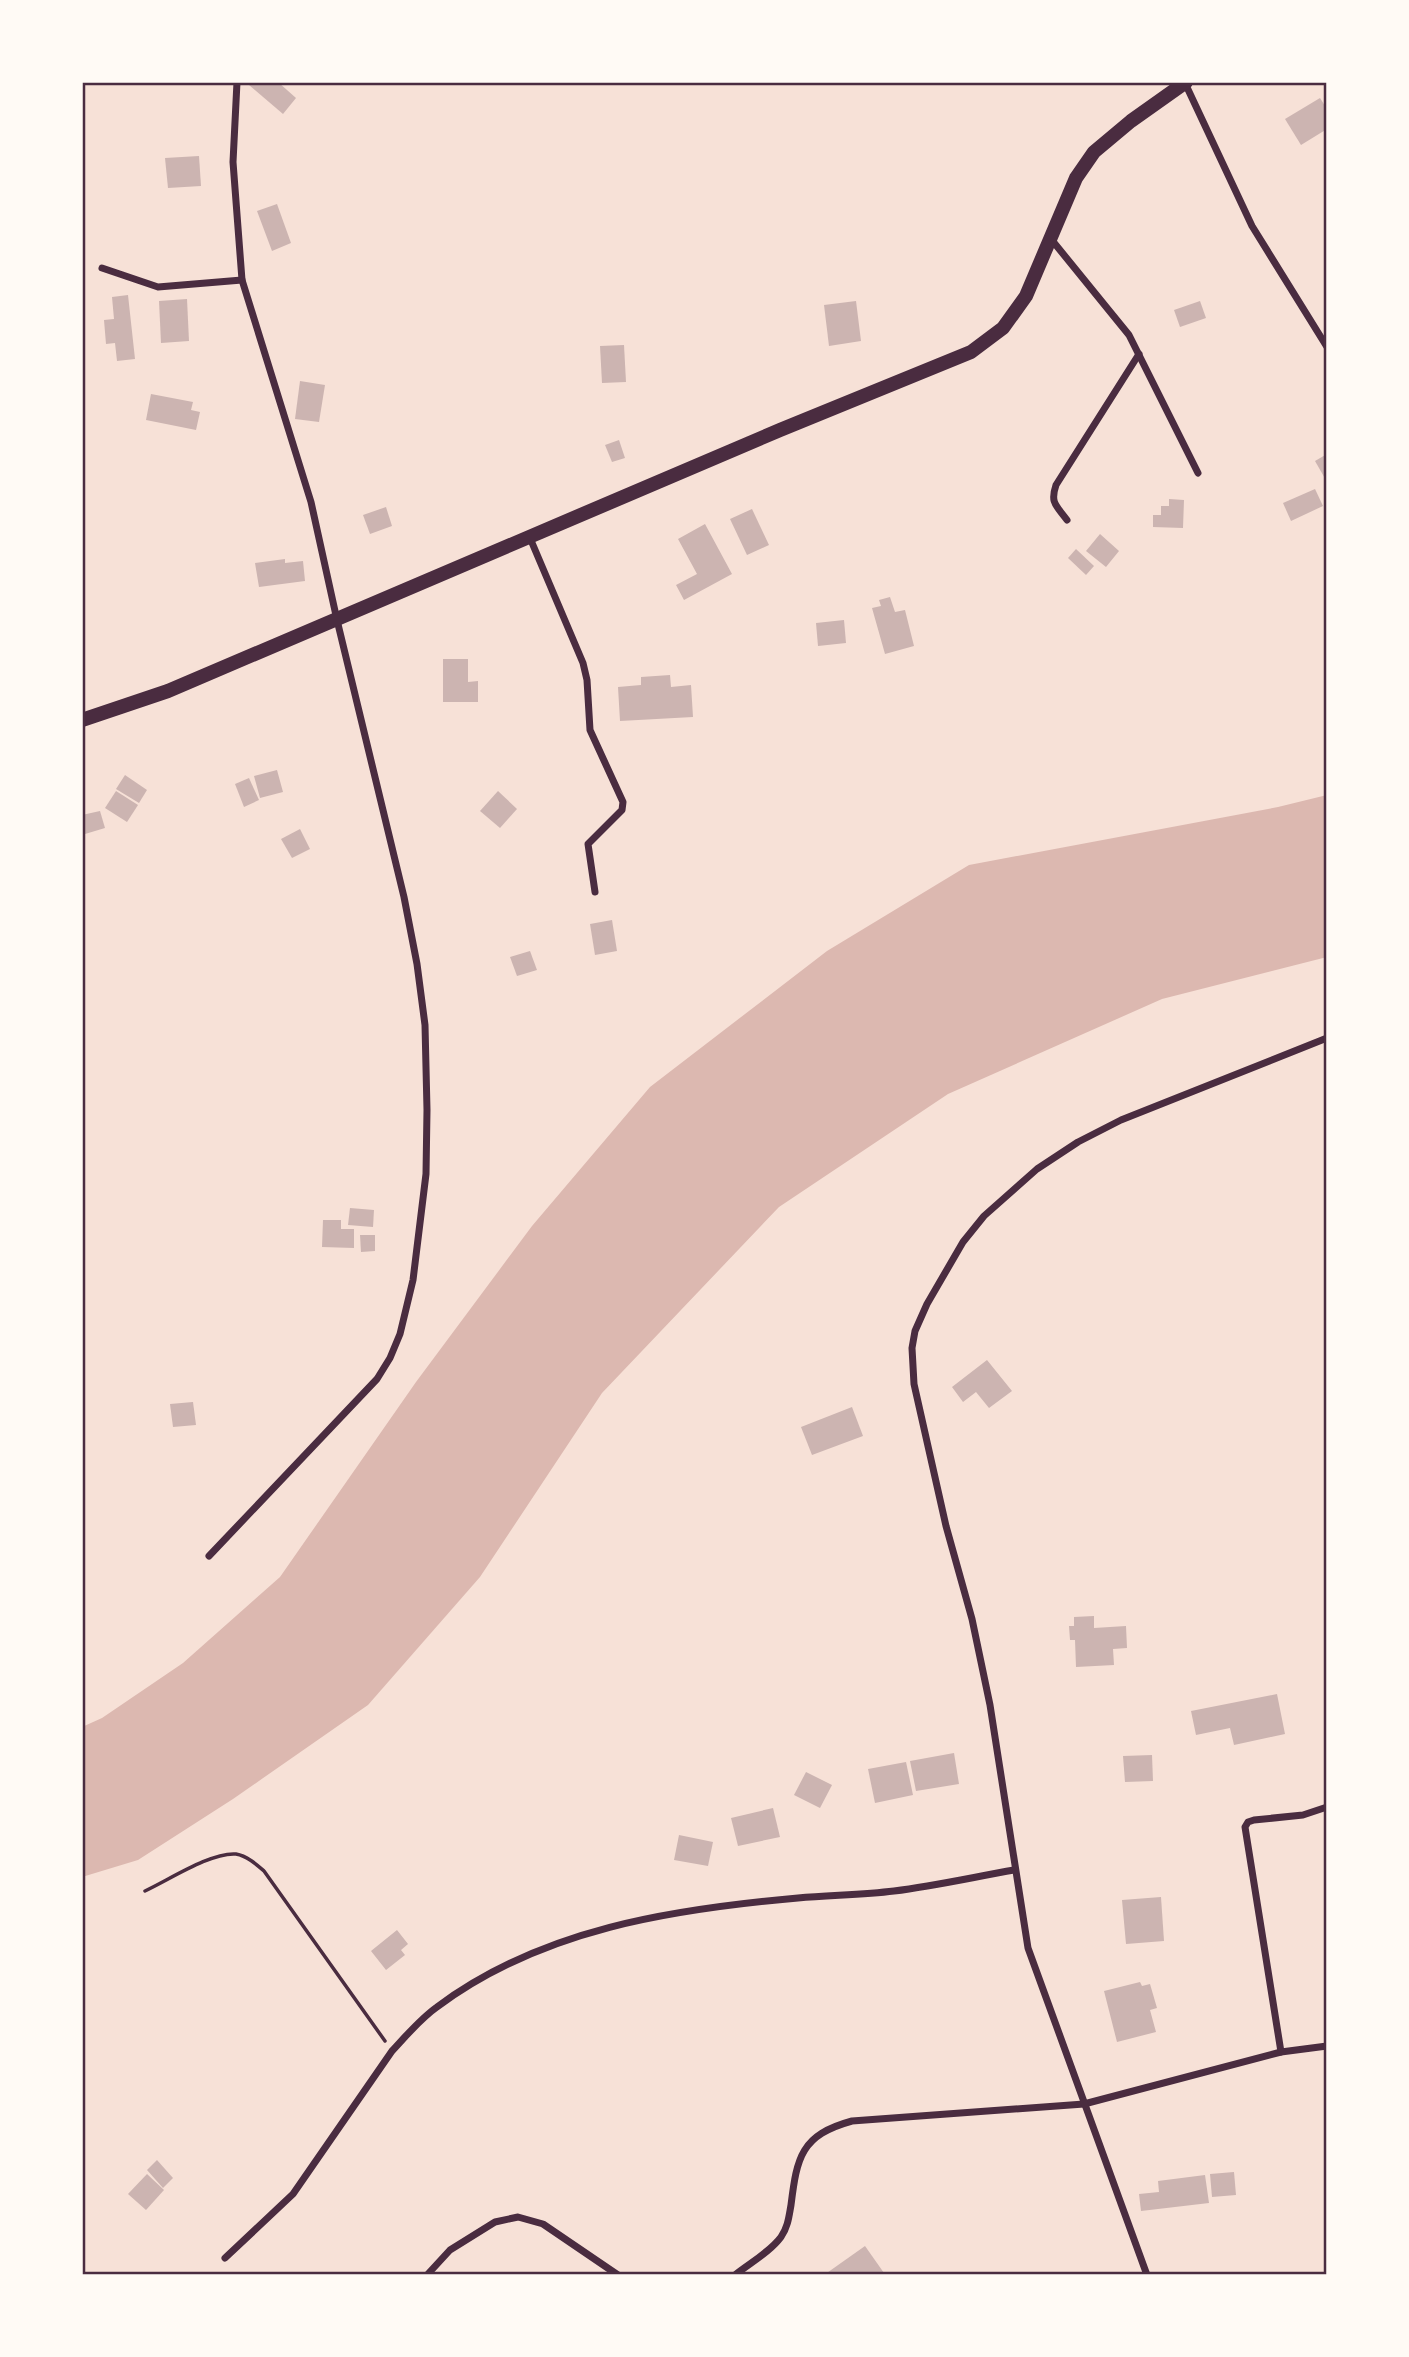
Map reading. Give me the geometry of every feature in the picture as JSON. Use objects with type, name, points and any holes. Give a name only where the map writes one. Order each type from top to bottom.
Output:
[{"type":"main road","points":[[82,720],[168,691],[780,430],[971,352],[1003,328],[1027,296],[1076,178],[1094,152],[1185,82]]},
{"type":"street","points":[[209,1556],[377,1379],[390,1358],[400,1334],[413,1280],[426,1174],[425,1025],[404,897],[337,620],[312,502],[242,280],[233,162],[237,82]]},
{"type":"street","points":[[1185,82],[1252,226],[1327,347]]},
{"type":"street","points":[[1051,239],[1122,323],[1198,473]]},
{"type":"street","points":[[102,268],[158,286],[242,280]]},
{"type":"street","points":[[1067,520],[1053,502],[1056,485],[1139,354]]},
{"type":"street","points":[[530,538],[583,663],[587,680],[590,730],[623,802],[622,810],[587,844],[595,892]]},
{"type":"street","points":[[1147,2275],[1028,1948],[1014,1870],[1003,1780],[977,1644],[946,1526],[914,1384],[912,1348],[915,1331],[927,1304],[963,1242],[984,1216],[1037,1169],[1077,1142],[1121,1120],[1327,1038]]},
{"type":"street","points":[[1282,2052],[1245,1827],[1248,1822],[1254,1820],[1303,1815],[1327,1807]]},
{"type":"street","points":[[225,2258],[293,2194],[392,2052],[435,2008],[468,1986],[554,1945],[597,1930],[694,1910],[800,1898],[891,1892],[1014,1870]]},
{"type":"street","points":[[735,2275],[782,2236],[802,2152],[819,2134],[832,2127],[852,2121],[1084,2104],[1282,2052],[1327,2046]]},
{"type":"street","points":[[427,2275],[450,2250],[495,2221],[518,2217],[543,2224],[618,2275]]},
{"type":"path","points":[[145,1891],[214,1857],[239,1854],[253,1861],[264,1871],[392,2052]]},
{"type":"shaded area","points":[[1327,795],[1327,957],[1162,999],[948,1094],[779,1207],[602,1393],[480,1577],[368,1705],[233,1799],[138,1860],[82,1877],[82,1727],[102,1718],[183,1663],[280,1577],[416,1382],[532,1226],[650,1087],[827,951],[969,865],[1278,807]]},
{"type":"building","points":[[251,82],[278,82],[296,98],[283,114],[249,85]]},
{"type":"building","points":[[1320,98],[1327,109],[1327,129],[1301,145],[1285,119]]},
{"type":"building","points":[[199,156],[201,186],[168,188],[165,158]]},
{"type":"building","points":[[277,204],[291,243],[272,251],[257,211]]},
{"type":"building","points":[[128,295],[135,359],[117,361],[115,343],[106,344],[104,320],[114,319],[112,297]]},
{"type":"building","points":[[187,299],[189,341],[161,343],[159,301]]},
{"type":"building","points":[[856,301],[861,341],[829,346],[824,305]]},
{"type":"building","points":[[1200,301],[1206,318],[1180,327],[1174,310]]},
{"type":"building","points":[[624,345],[626,382],[602,383],[600,346]]},
{"type":"building","points":[[300,381],[325,385],[319,422],[295,419]]},
{"type":"building","points":[[151,394],[193,402],[191,410],[200,412],[196,430],[146,420]]},
{"type":"building","points":[[619,440],[625,458],[612,462],[605,445]]},
{"type":"building","points":[[1327,454],[1327,482],[1315,461]]},
{"type":"building","points":[[1315,489],[1323,506],[1291,521],[1283,503]]},
{"type":"building","points":[[1169,499],[1184,500],[1183,528],[1153,527],[1153,515],[1161,515],[1161,506],[1169,506]]},
{"type":"building","points":[[386,507],[392,526],[370,534],[363,515]]},
{"type":"building","points":[[752,509],[769,545],[747,555],[730,519]]},
{"type":"building","points":[[705,524],[732,574],[684,600],[676,585],[697,574],[678,539]]},
{"type":"building","points":[[1100,534],[1119,551],[1106,567],[1086,551]]},
{"type":"building","points":[[1076,549],[1094,566],[1086,575],[1068,558]]},
{"type":"building","points":[[285,559],[285,563],[303,561],[305,581],[259,587],[255,563]]},
{"type":"building","points":[[890,597],[895,612],[905,610],[914,646],[885,654],[872,608],[881,606],[879,600]]},
{"type":"building","points":[[844,620],[846,643],[818,646],[816,623]]},
{"type":"building","points":[[443,659],[468,659],[468,682],[478,681],[478,702],[443,702]]},
{"type":"building","points":[[670,675],[671,687],[691,685],[693,717],[620,721],[618,687],[641,685],[641,677]]},
{"type":"building","points":[[277,770],[283,792],[260,798],[254,776]]},
{"type":"building","points":[[125,775],[147,790],[139,803],[116,789]]},
{"type":"building","points":[[249,778],[259,800],[244,807],[235,784]]},
{"type":"building","points":[[116,791],[138,805],[127,822],[105,808]]},
{"type":"building","points":[[498,791],[517,809],[500,828],[480,811]]},
{"type":"building","points":[[100,811],[105,828],[85,834],[82,815]]},
{"type":"building","points":[[300,829],[310,849],[292,858],[281,839]]},
{"type":"building","points":[[612,920],[617,951],[595,955],[590,924]]},
{"type":"building","points":[[530,951],[537,970],[517,976],[510,957]]},
{"type":"building","points":[[350,1208],[374,1210],[373,1227],[348,1225]]},
{"type":"building","points":[[323,1220],[341,1220],[341,1229],[354,1229],[354,1248],[322,1247]]},
{"type":"building","points":[[360,1235],[375,1235],[375,1251],[361,1252]]},
{"type":"building","points":[[987,1360],[1012,1391],[989,1408],[976,1392],[963,1402],[952,1387]]},
{"type":"building","points":[[193,1402],[196,1425],[173,1427],[170,1404]]},
{"type":"building","points":[[852,1407],[863,1436],[812,1455],[801,1427]]},
{"type":"building","points":[[1094,1616],[1094,1628],[1126,1626],[1127,1648],[1113,1649],[1114,1665],[1076,1667],[1075,1640],[1070,1640],[1069,1626],[1074,1626],[1074,1617]]},
{"type":"building","points":[[1277,1694],[1285,1734],[1234,1745],[1230,1728],[1196,1735],[1191,1711]]},
{"type":"building","points":[[954,1753],[959,1784],[916,1791],[910,1761]]},
{"type":"building","points":[[1152,1755],[1153,1781],[1125,1782],[1123,1756]]},
{"type":"building","points":[[906,1762],[913,1795],[875,1803],[868,1769]]},
{"type":"building","points":[[806,1772],[832,1785],[820,1808],[794,1795]]},
{"type":"building","points":[[773,1808],[780,1837],[738,1846],[731,1818]]},
{"type":"building","points":[[679,1835],[713,1842],[708,1866],[674,1860]]},
{"type":"building","points":[[1161,1897],[1164,1941],[1126,1944],[1122,1900]]},
{"type":"building","points":[[397,1930],[408,1944],[401,1950],[405,1955],[386,1970],[371,1951]]},
{"type":"building","points":[[1140,1982],[1142,1986],[1150,1984],[1157,2008],[1150,2010],[1156,2032],[1117,2042],[1104,1991]]},
{"type":"building","points":[[157,2160],[173,2178],[163,2188],[147,2170]]},
{"type":"building","points":[[1234,2172],[1236,2195],[1212,2197],[1210,2174]]},
{"type":"building","points":[[147,2174],[164,2190],[146,2210],[128,2194]]},
{"type":"building","points":[[1205,2175],[1209,2203],[1141,2211],[1139,2194],[1159,2192],[1158,2181]]},
{"type":"building","points":[[865,2246],[884,2273],[824,2275]]}]
